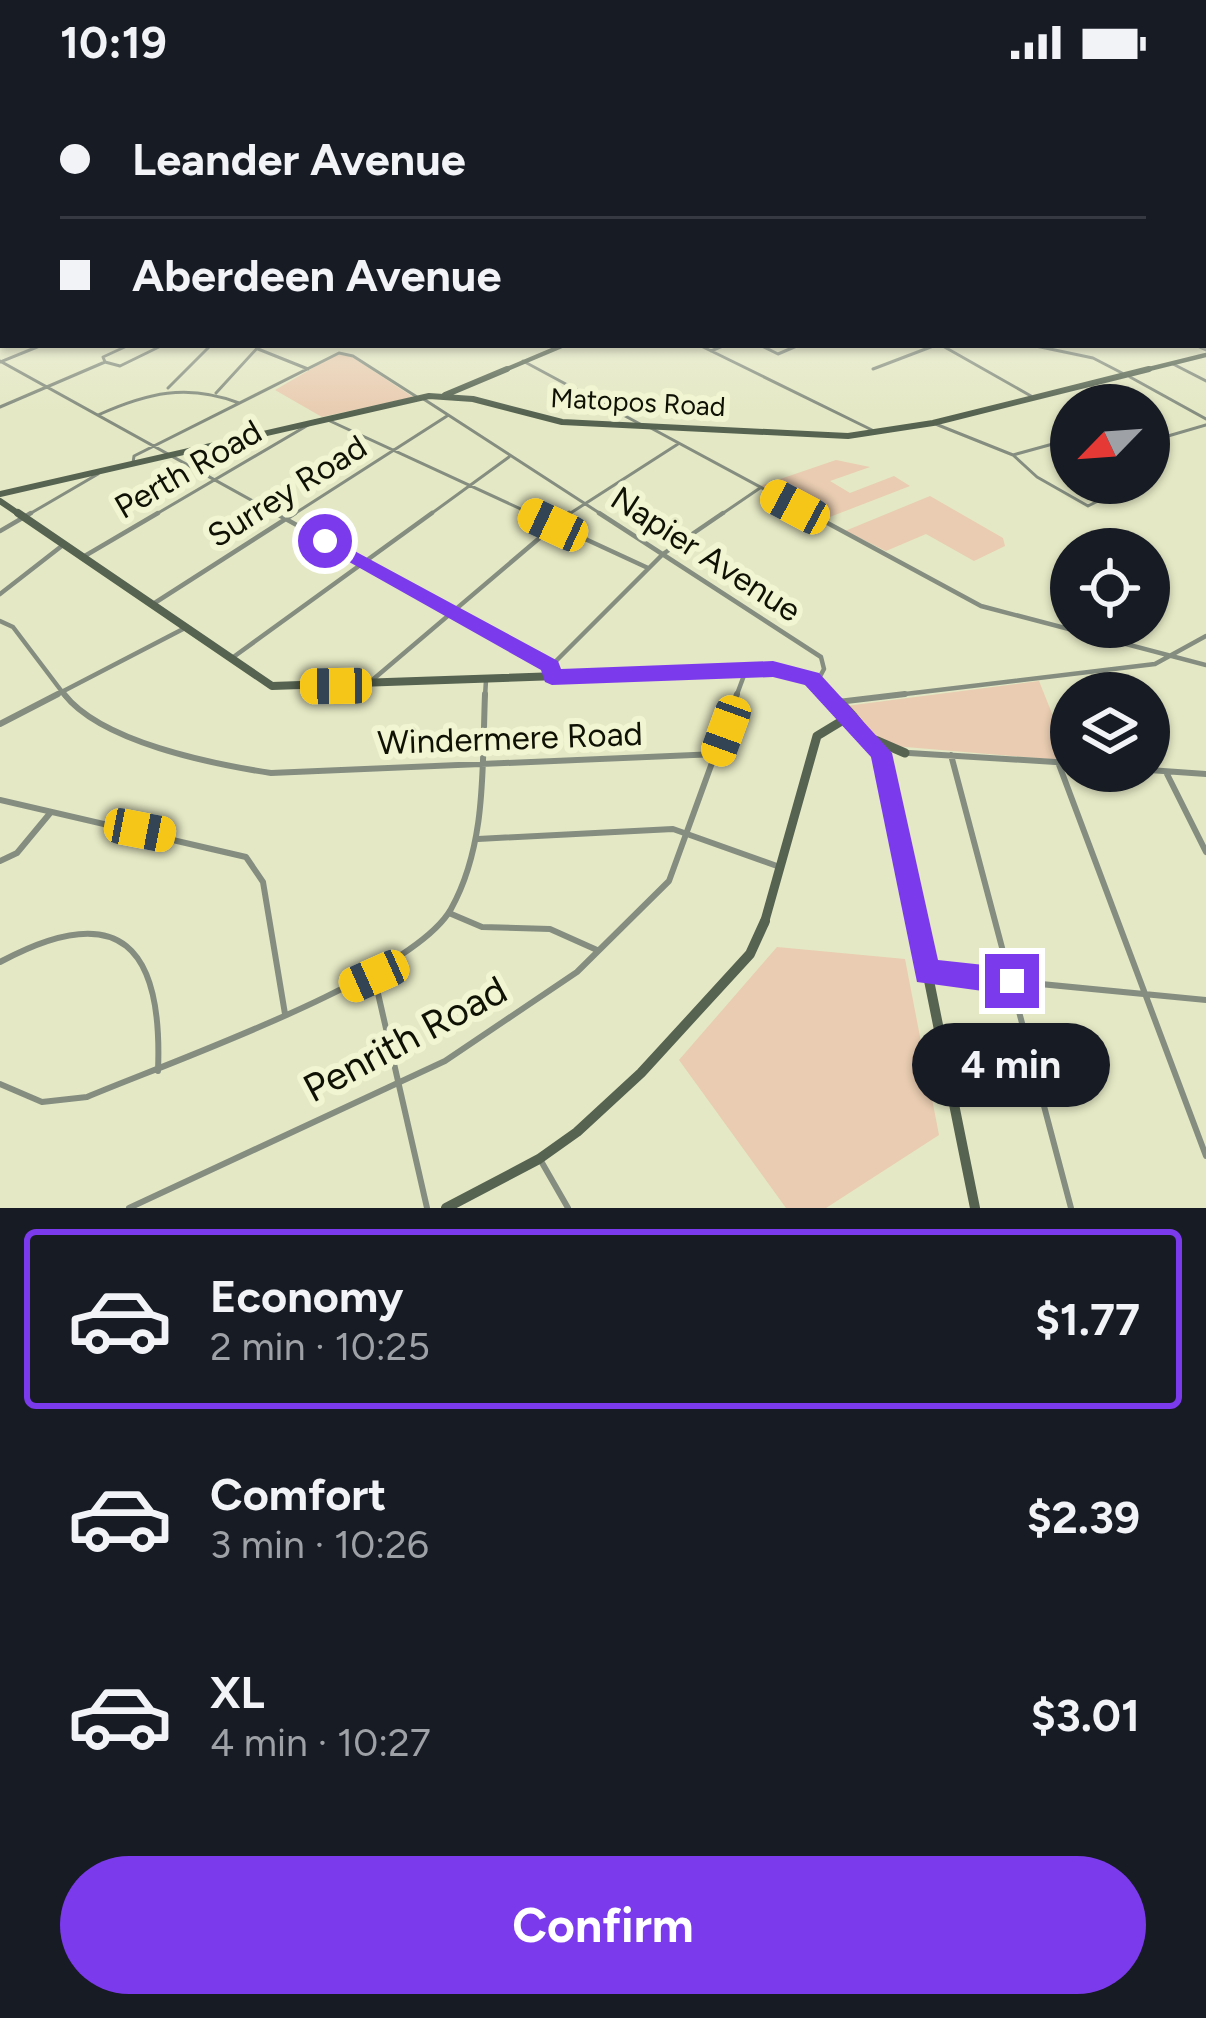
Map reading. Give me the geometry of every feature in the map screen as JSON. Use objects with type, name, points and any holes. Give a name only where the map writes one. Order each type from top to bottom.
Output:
[{"type":"main road","points":[[448,393],[556,348]]},
{"type":"main road","name":"Matopos Road","points":[[1,499],[14,491],[134,460],[422,396],[448,393],[544,420],[647,427],[710,425],[817,436],[877,433],[1129,377],[1206,352]]},
{"type":"main road","points":[[1,499],[265,682],[365,686],[551,672],[746,670],[791,670],[817,682],[881,753],[975,1208]]},
{"type":"main road","points":[[446,1208],[539,1159],[613,1101],[740,966],[762,930],[817,736],[850,716]]},
{"type":"main road","points":[[869,736],[905,753]]},
{"type":"street","points":[[0,361],[34,348]]},
{"type":"street","points":[[105,362],[105,355],[122,348]]},
{"type":"street","points":[[0,407],[105,362],[120,366],[157,348]]},
{"type":"street","points":[[166,390],[208,348]]},
{"type":"street","points":[[217,393],[257,348]]},
{"type":"street","points":[[260,348],[308,369]]},
{"type":"street","points":[[704,348],[877,433]]},
{"type":"street","points":[[710,351],[718,348]]},
{"type":"street","points":[[873,370],[930,348]]},
{"type":"street","points":[[943,348],[1036,399]]},
{"type":"street","points":[[1045,348],[1093,358],[1206,422]]},
{"type":"street","name":"Napier Avenue","points":[[308,369],[346,353],[422,396],[821,657],[824,669],[817,682]]},
{"type":"street","points":[[0,361],[452,610],[551,672],[663,554],[760,488]]},
{"type":"street","points":[[523,361],[984,608],[1206,665]]},
{"type":"street","points":[[1173,364],[1206,381]]},
{"type":"street","points":[[134,460],[308,369]]},
{"type":"street","points":[[98,415],[150,391],[217,393],[239,404]]},
{"type":"street","name":"Surrey Road","points":[[151,605],[447,416]]},
{"type":"street","points":[[325,418],[648,568]]},
{"type":"street","name":"Perth Road","points":[[82,557],[315,421]]},
{"type":"street","points":[[1170,435],[1206,422]]},
{"type":"street","points":[[933,423],[1013,455],[1050,484]]},
{"type":"street","points":[[365,686],[553,525],[678,444]]},
{"type":"street","points":[[1013,455],[1050,445]]},
{"type":"street","points":[[231,660],[509,457]]},
{"type":"street","points":[[0,530],[20,514],[100,471]]},
{"type":"street","points":[[0,594],[63,545]]},
{"type":"street","name":"Windermere Road","points":[[0,621],[13,627],[91,720],[223,766],[271,773],[717,754]]},
{"type":"street","points":[[0,724],[184,628]]},
{"type":"street","points":[[837,702],[1156,664],[1178,656],[1206,636]]},
{"type":"street","name":"Penrith Road","points":[[129,1208],[445,1061],[498,1030],[600,952],[669,881],[746,670]]},
{"type":"street","points":[[0,1084],[29,1099],[55,1103],[158,1071],[374,976],[449,913],[478,839],[486,680]]},
{"type":"street","points":[[881,753],[1050,761]]},
{"type":"street","points":[[951,754],[1071,1208]]},
{"type":"street","points":[[1170,772],[1206,774]]},
{"type":"street","points":[[1170,780],[1206,852]]},
{"type":"street","points":[[1069,792],[1206,1156]]},
{"type":"street","points":[[0,800],[234,850],[254,864],[263,882],[285,1014]]},
{"type":"street","points":[[0,861],[16,853],[52,811]]},
{"type":"street","points":[[478,839],[689,832],[781,868]]},
{"type":"street","points":[[449,913],[482,927],[564,932],[600,952]]},
{"type":"street","points":[[0,962],[73,935],[103,936],[130,949],[152,981],[158,1071]]},
{"type":"street","points":[[927,973],[1206,1000]]},
{"type":"street","points":[[374,976],[427,1208]]},
{"type":"street","points":[[539,1159],[568,1208]]},
{"type":"shaded area","points":[[337,354],[352,357],[413,397],[322,417],[275,390]]},
{"type":"shaded area","points":[[836,460],[870,467],[830,481],[850,493],[894,476],[910,486],[822,520],[760,486]]},
{"type":"shaded area","points":[[930,496],[1003,538],[1005,546],[974,561],[926,534],[886,551],[845,531]]},
{"type":"shaded area","points":[[1039,681],[1050,708],[1050,759],[894,746],[878,739],[846,706]]},
{"type":"shaded area","points":[[777,947],[905,959],[939,1135],[826,1208],[786,1208],[679,1060]]},
{"type":"route","points":[[325,541],[551,666],[552,677],[773,669],[812,679],[881,753],[927,973],[1012,981]]}]
